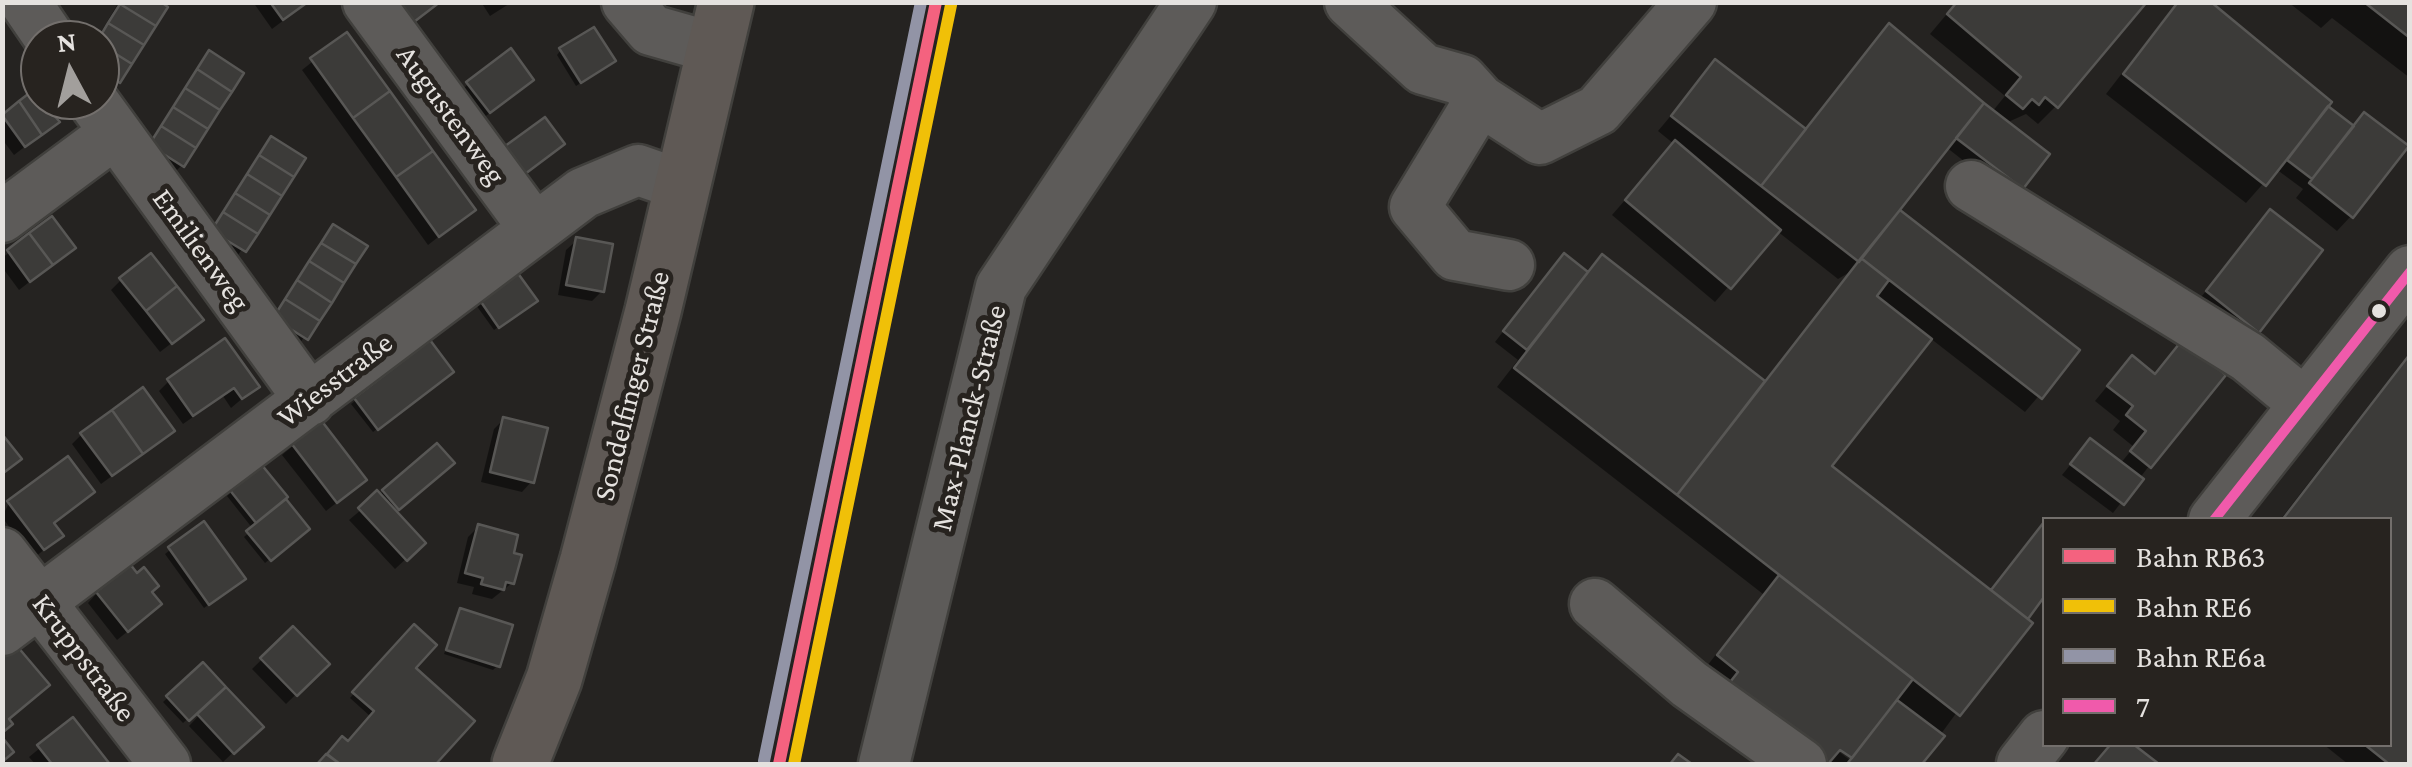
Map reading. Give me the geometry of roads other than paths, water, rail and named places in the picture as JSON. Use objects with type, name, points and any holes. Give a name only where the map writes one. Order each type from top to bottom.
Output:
[{"type":"main road","name":"Sondelfinger Straße","points":[[520,764],[542,717],[571,620],[653,311],[720,25]]},
{"type":"street","name":"Augustenweg","points":[[368,2],[534,228]]},
{"type":"street","points":[[627,2],[651,30],[720,25]]},
{"type":"street","name":"Max-Planck-Straße","points":[[884,764],[1002,287],[1191,2]]},
{"type":"street","points":[[1350,2],[1424,68],[1462,80],[1480,100],[1540,139],[1598,110],[1690,2]]},
{"type":"street","points":[[1480,100],[1415,207],[1455,254],[1509,265]]},
{"type":"street","points":[[2,217],[100,120]]},
{"type":"street","name":"Emilienweg","points":[[107,120],[310,400]]},
{"type":"street","name":"Wiesstraße","points":[[21,616],[583,193],[638,170],[681,184]]},
{"type":"street","points":[[1971,186],[2232,347],[2305,404]]},
{"type":"street","points":[[2216,517],[2410,271]]},
{"type":"street","name":"Kruppstraße","points":[[2,553],[21,616],[165,764]]},
{"type":"street","points":[[1594,604],[1689,684],[1800,764]]},
{"type":"street","points":[[2022,764],[2042,739]]},
{"type":"rail line","name":"RE6a","points":[[764,761],[921,2]]},
{"type":"rail line","name":"RB63","points":[[779,764],[936,2]]},
{"type":"rail line","name":"RE6","points":[[794,764],[951,5]]}]
